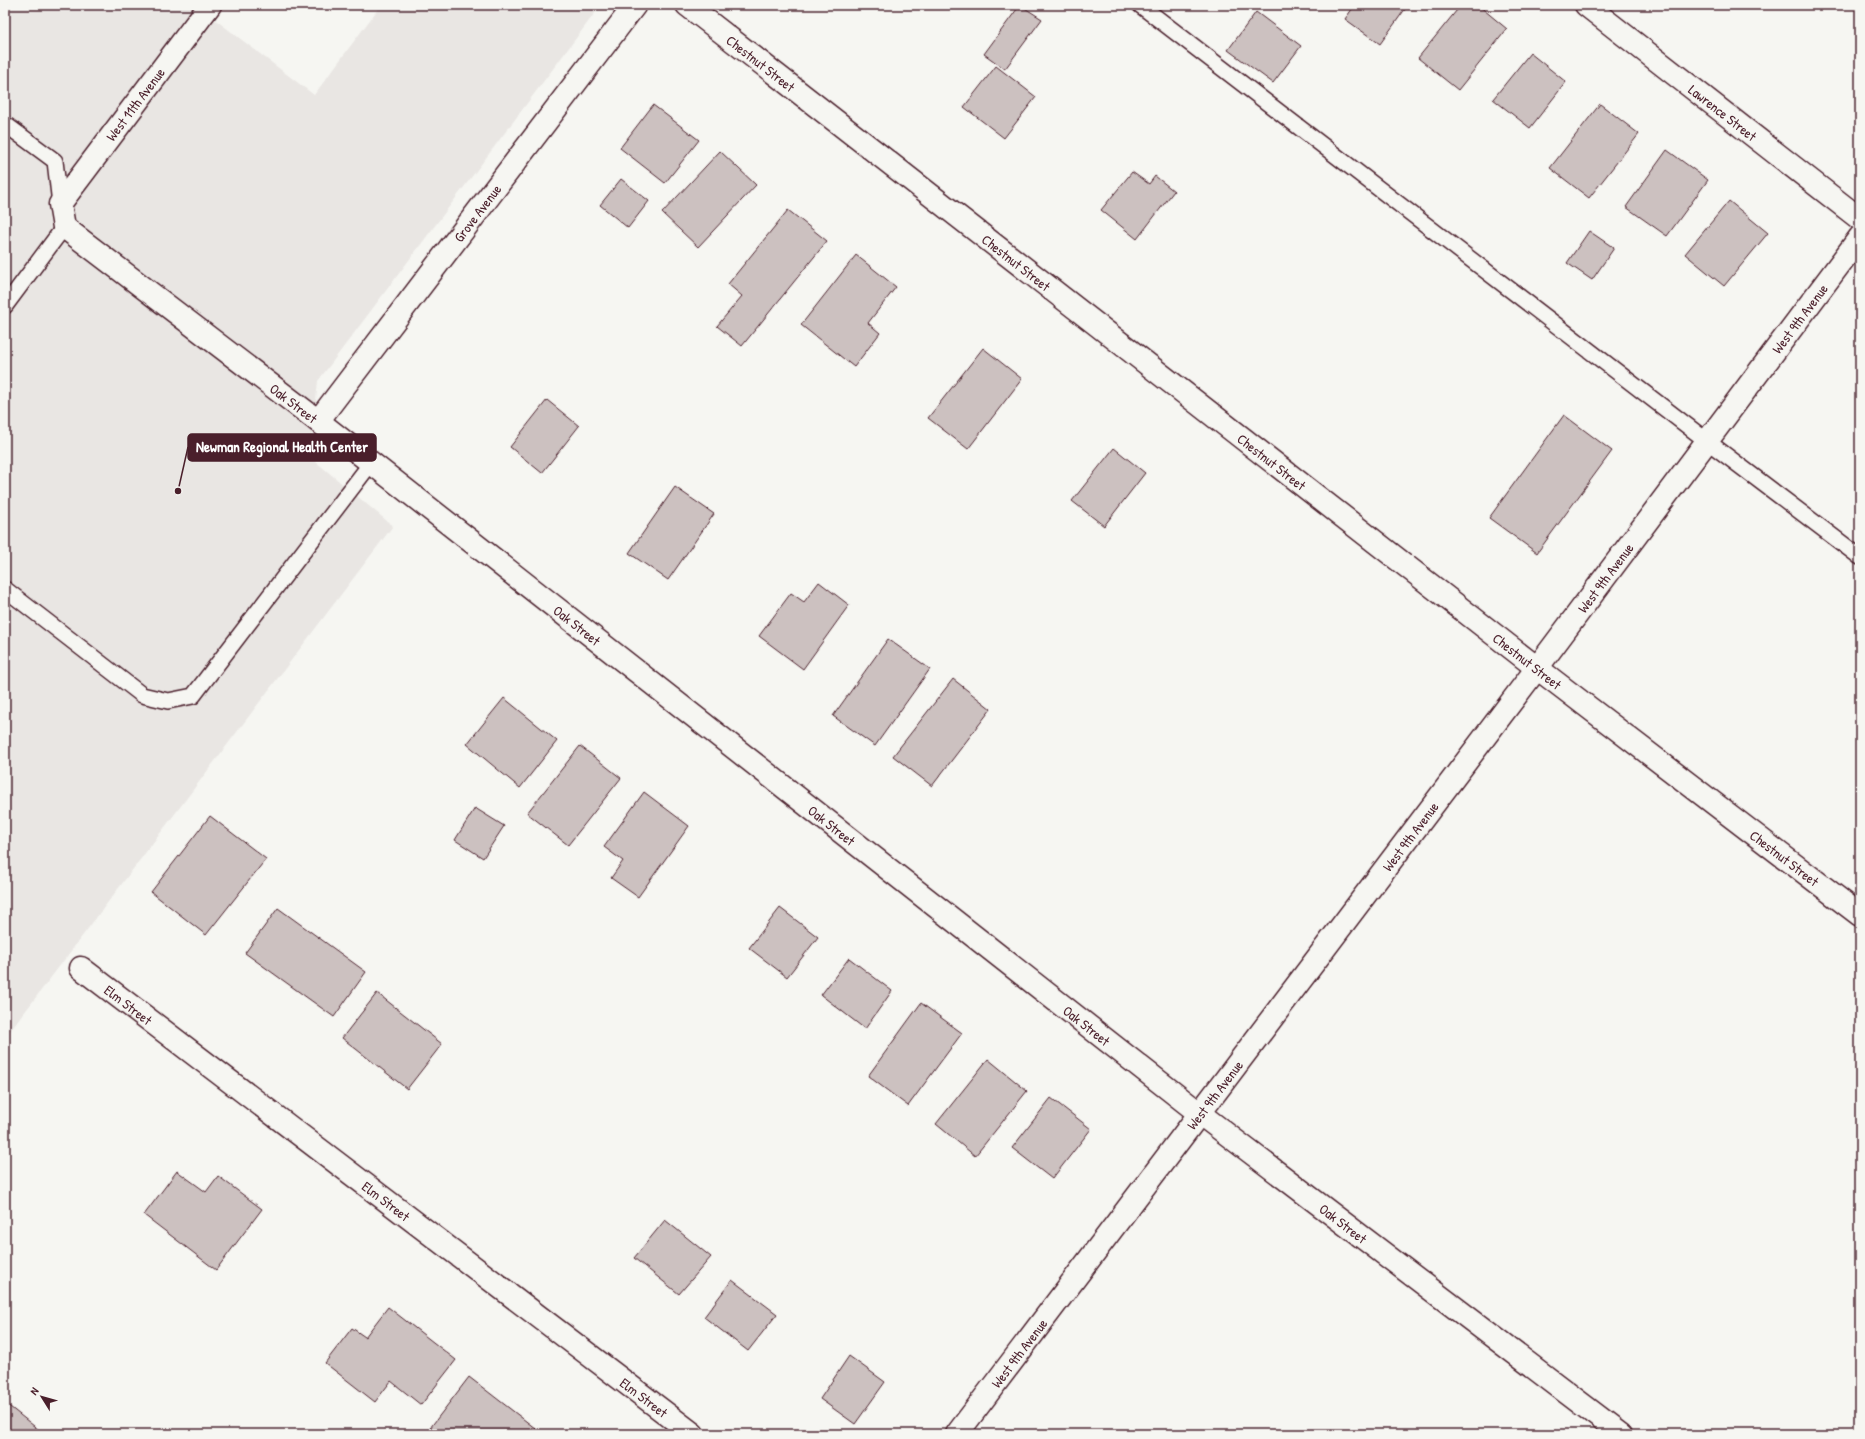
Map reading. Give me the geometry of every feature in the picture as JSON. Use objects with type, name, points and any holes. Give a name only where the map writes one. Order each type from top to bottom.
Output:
[{"type":"street","name":"West 11th Avenue","points":[[60,204],[210,5]]},
{"type":"street","name":"Grove Avenue","points":[[318,421],[635,5]]},
{"type":"street","name":"Chestnut Street","points":[[687,5],[1537,668],[1860,915]]},
{"type":"street","name":"Lawrence Street","points":[[1586,5],[1860,219]]},
{"type":"street","points":[[60,204],[64,227]]},
{"type":"street","name":"Oak Street","points":[[64,227],[371,462],[1199,1113],[1621,1434]]},
{"type":"street","name":"West 9th Avenue","points":[[957,1434],[1537,668],[1860,237]]},
{"type":"street","name":"Elm Street","points":[[80,968],[693,1434]]},
{"type":"lane","points":[[1140,5],[1860,557]]},
{"type":"lane","points":[[5,124],[55,161],[60,204]]},
{"type":"lane","points":[[5,306],[64,227]]},
{"type":"lane","points":[[5,589],[142,694],[168,701],[193,696],[371,462]]},
{"type":"shaded area","points":[[5,5],[196,5],[314,95],[381,5],[601,5],[318,381],[310,457],[393,526],[5,1038]]},
{"type":"building","points":[[1020,5],[1042,19],[1005,69],[984,54]]},
{"type":"building","points":[[1355,5],[1408,5],[1380,44],[1345,19]]},
{"type":"building","points":[[1461,5],[1478,5],[1507,29],[1458,90],[1418,58]]},
{"type":"building","points":[[1256,12],[1301,46],[1273,83],[1228,50]]},
{"type":"building","points":[[1530,53],[1566,82],[1530,128],[1493,99]]},
{"type":"building","points":[[996,66],[1036,97],[1004,138],[964,107]]},
{"type":"building","points":[[1600,104],[1639,134],[1589,198],[1550,168]]},
{"type":"building","points":[[653,105],[699,140],[665,183],[620,148]]},
{"type":"building","points":[[1667,150],[1708,180],[1667,236],[1626,207]]},
{"type":"building","points":[[720,151],[756,185],[698,247],[662,213]]},
{"type":"building","points":[[1132,172],[1149,184],[1155,176],[1174,191],[1137,239],[1101,210]]},
{"type":"building","points":[[621,179],[649,201],[628,228],[600,205]]},
{"type":"building","points":[[1729,201],[1768,233],[1724,286],[1685,254]]},
{"type":"building","points":[[788,210],[827,241],[742,346],[717,326],[742,296],[728,284]]},
{"type":"building","points":[[1589,231],[1614,248],[1592,280],[1567,263]]},
{"type":"building","points":[[856,255],[896,287],[868,323],[880,333],[854,367],[801,325]]},
{"type":"building","points":[[983,348],[1022,379],[968,449],[928,418]]},
{"type":"building","points":[[547,400],[579,426],[542,473],[510,447]]},
{"type":"building","points":[[1564,415],[1612,451],[1537,553],[1489,518]]},
{"type":"building","points":[[1114,448],[1145,473],[1104,526],[1072,501]]},
{"type":"building","points":[[675,487],[714,514],[668,580],[629,553]]},
{"type":"building","points":[[819,582],[849,605],[803,669],[759,636],[791,593],[804,602]]},
{"type":"building","points":[[888,639],[930,669],[875,746],[833,716]]},
{"type":"building","points":[[953,679],[991,709],[932,786],[893,756]]},
{"type":"building","points":[[504,698],[557,741],[520,788],[467,744]]},
{"type":"building","points":[[580,746],[621,778],[568,845],[527,813]]},
{"type":"building","points":[[644,792],[689,826],[638,897],[611,878],[623,861],[604,847]]},
{"type":"building","points":[[475,808],[504,826],[483,858],[455,840]]},
{"type":"building","points":[[210,816],[266,859],[206,935],[151,892]]},
{"type":"building","points":[[278,908],[366,972],[334,1017],[245,953]]},
{"type":"building","points":[[780,908],[818,937],[787,977],[749,948]]},
{"type":"building","points":[[849,958],[892,991],[865,1029],[821,995]]},
{"type":"building","points":[[377,993],[442,1044],[407,1089],[342,1038]]},
{"type":"building","points":[[921,1003],[962,1033],[908,1106],[868,1076]]},
{"type":"building","points":[[988,1059],[1027,1091],[975,1156],[936,1124]]},
{"type":"building","points":[[1051,1098],[1091,1129],[1052,1179],[1012,1148]]},
{"type":"building","points":[[177,1171],[206,1192],[218,1176],[262,1209],[216,1270],[144,1215]]},
{"type":"building","points":[[665,1220],[711,1257],[679,1294],[634,1258]]},
{"type":"building","points":[[732,1280],[777,1314],[748,1351],[704,1317]]},
{"type":"building","points":[[388,1307],[456,1360],[421,1405],[391,1381],[375,1402],[325,1363],[352,1328],[365,1337]]},
{"type":"building","points":[[849,1356],[885,1382],[855,1424],[820,1399]]},
{"type":"building","points":[[469,1377],[540,1432],[539,1434],[437,1434],[430,1428]]},
{"type":"building","points":[[5,1403],[44,1434],[5,1434]]},
{"type":"place","name":"Newman Regional Health Center","points":[[178,491]]}]
